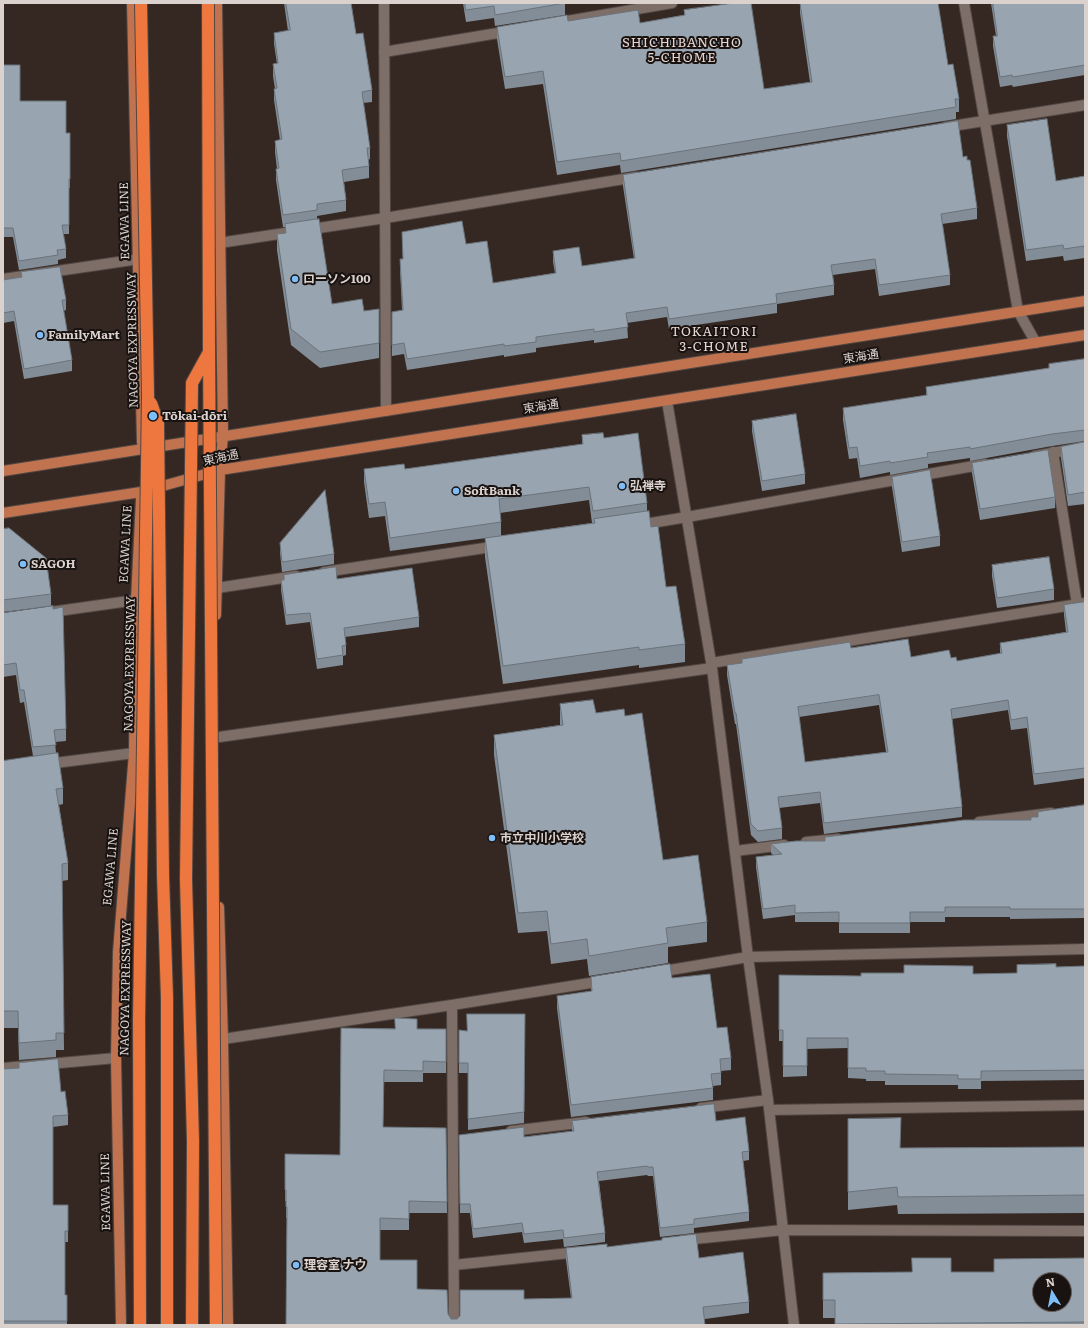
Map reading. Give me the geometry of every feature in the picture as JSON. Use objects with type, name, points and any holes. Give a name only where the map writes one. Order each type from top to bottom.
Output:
[{"type":"highway","name":"NAGOYA EXPRESSWAY","points":[[140,1325],[139,1020],[148,395],[141,3]]},
{"type":"highway","points":[[208,3],[216,1325]]},
{"type":"highway","points":[[192,1325],[194,1141],[186,879],[192,383],[209,353]]},
{"type":"highway","points":[[148,395],[158,423],[163,875],[167,998],[167,1325]]},
{"type":"main road","name":"EGAWA LINE","points":[[121,1325],[116,1058],[118,952],[134,753],[136,600],[142,449],[132,3]]},
{"type":"main road","points":[[217,3],[219,243],[223,436],[220,470],[212,738],[224,1039],[228,1325]]},
{"type":"main road","name":"東海通","points":[[3,471],[1085,301]]},
{"type":"main road","name":"東海通","points":[[3,513],[141,492],[220,470],[1085,335]]},
{"type":"street","points":[[384,3],[386,411]]},
{"type":"street","points":[[556,23],[672,3]]},
{"type":"street","points":[[964,3],[1018,311],[1036,343]]},
{"type":"street","points":[[384,52],[516,30]]},
{"type":"street","points":[[937,128],[1085,104]]},
{"type":"street","points":[[219,243],[645,176]]},
{"type":"street","points":[[3,279],[138,259]]},
{"type":"street","points":[[667,400],[712,665],[768,1105],[794,1325]]},
{"type":"street","points":[[1022,458],[1085,447]]},
{"type":"street","points":[[212,738],[712,665],[1081,604],[1053,452]]},
{"type":"street","points":[[632,526],[991,463]]},
{"type":"street","points":[[217,588],[507,544]]},
{"type":"street","points":[[42,613],[136,600]]},
{"type":"street","points":[[34,766],[134,753]]},
{"type":"street","points":[[968,823],[1062,812]]},
{"type":"street","points":[[735,851],[852,837]]},
{"type":"street","points":[[647,974],[748,957],[1085,949]]},
{"type":"street","points":[[224,1039],[616,979]]},
{"type":"street","points":[[452,1005],[457,1138],[454,1325]]},
{"type":"street","points":[[3,1068],[116,1058]]},
{"type":"street","points":[[689,1110],[768,1105],[1085,1104]]},
{"type":"street","points":[[500,1132],[595,1121]]},
{"type":"street","points":[[673,1242],[783,1230],[1085,1232]]},
{"type":"street","points":[[454,1265],[587,1251]]},
{"type":"building","points":[[286,3],[351,3],[356,34],[363,33],[372,90],[362,92],[370,148],[367,148],[369,166],[342,170],[346,200],[317,204],[317,210],[283,215],[276,169],[279,168],[275,141],[282,139],[274,89],[277,88],[273,64],[278,63],[274,33],[290,30]]},
{"type":"building","points":[[465,3],[565,3],[495,15],[494,6],[466,10]]},
{"type":"building","points":[[734,3],[751,3],[764,89],[812,82],[800,3],[938,3],[948,65],[953,64],[959,99],[955,99],[956,107],[621,161],[620,153],[557,162],[543,71],[505,77],[497,27],[567,15],[568,21],[638,10],[640,23],[685,15],[684,10]]},
{"type":"building","points":[[993,3],[1085,3],[1085,65],[1013,77],[1012,75],[1000,77],[993,36],[997,36]]},
{"type":"building","points":[[3,65],[20,65],[20,101],[66,101],[66,133],[70,133],[69,225],[62,225],[66,249],[57,250],[58,255],[19,261],[13,228],[3,228]]},
{"type":"building","points":[[1047,119],[1056,181],[1085,176],[1085,254],[1084,246],[1064,249],[1063,245],[1026,250],[1007,125]]},
{"type":"building","points":[[958,121],[963,157],[967,156],[967,160],[970,160],[977,208],[941,214],[950,275],[879,285],[875,259],[831,265],[834,285],[776,294],[777,303],[669,319],[667,307],[626,313],[628,327],[594,332],[594,329],[536,337],[536,342],[504,346],[504,344],[407,359],[404,343],[392,345],[392,312],[403,310],[400,259],[403,259],[402,232],[462,221],[466,244],[487,241],[493,283],[556,273],[553,251],[579,247],[582,266],[635,258],[623,175]]},
{"type":"building","points":[[319,219],[332,304],[362,299],[364,311],[379,309],[379,343],[320,352],[291,329],[277,234],[286,233],[285,224]]},
{"type":"building","points":[[60,267],[66,300],[62,300],[72,360],[24,369],[14,311],[3,313],[3,280],[22,277],[21,272]]},
{"type":"building","points":[[1085,359],[1085,430],[1052,434],[970,449],[970,447],[927,453],[928,457],[860,466],[857,447],[849,448],[843,408],[927,395],[926,387],[1049,368],[1049,364]]},
{"type":"building","points":[[796,414],[805,474],[762,481],[752,421]]},
{"type":"building","points":[[603,433],[604,438],[638,433],[647,503],[593,511],[589,487],[499,499],[501,522],[390,538],[385,502],[369,504],[364,469],[404,464],[405,469],[583,444],[582,435]]},
{"type":"building","points":[[1085,442],[1085,492],[1068,495],[1061,447]]},
{"type":"building","points":[[1048,450],[1055,497],[980,509],[972,463]]},
{"type":"building","points":[[930,470],[940,536],[902,542],[892,477]]},
{"type":"building","points":[[325,490],[334,554],[282,562],[280,543]]},
{"type":"building","points":[[649,511],[651,527],[658,526],[666,587],[676,586],[685,644],[639,650],[639,647],[503,666],[485,538],[595,523],[594,519]]},
{"type":"building","points":[[9,528],[46,558],[51,594],[3,600],[3,529]]},
{"type":"building","points":[[1049,557],[1054,589],[997,598],[992,565]]},
{"type":"building","points":[[336,567],[337,579],[412,568],[419,617],[344,628],[346,645],[342,646],[343,655],[317,659],[310,613],[286,615],[281,580],[284,580],[284,575]]},
{"type":"building","points":[[1085,602],[1085,768],[1034,774],[1027,717],[1011,720],[1008,700],[951,709],[962,807],[824,823],[820,792],[778,797],[782,828],[758,831],[751,824],[736,713],[727,665],[742,663],[742,659],[850,642],[851,648],[908,639],[911,657],[949,650],[951,658],[956,657],[957,661],[1002,653],[1000,643],[1068,632],[1064,605]],"holes":[[[879,695],[888,752],[805,762],[798,707]]]},
{"type":"building","points":[[53,606],[53,609],[63,607],[66,729],[54,730],[56,745],[33,747],[24,690],[20,690],[16,663],[3,665],[3,613]]},
{"type":"building","points":[[593,700],[596,713],[624,709],[625,716],[642,713],[663,860],[698,855],[707,922],[666,928],[668,943],[589,956],[587,939],[551,944],[547,911],[518,913],[494,735],[563,725],[560,704]]},
{"type":"building","points":[[58,753],[63,788],[56,789],[68,863],[62,864],[64,1033],[56,1033],[56,1040],[19,1043],[18,1011],[3,1011],[3,761]]},
{"type":"building","points":[[1085,805],[1085,909],[945,907],[945,912],[910,912],[910,923],[839,923],[839,912],[795,913],[795,905],[763,909],[756,857],[782,854],[771,844],[796,841],[825,841],[825,837],[964,820],[1031,820],[1031,817],[1038,817],[1038,812]]},
{"type":"building","points":[[670,964],[672,978],[710,974],[717,1028],[727,1027],[731,1058],[720,1059],[721,1073],[711,1074],[713,1088],[571,1105],[557,996],[592,991],[591,977]]},
{"type":"building","points":[[1056,964],[1056,967],[1085,966],[1085,1070],[981,1071],[981,1079],[958,1079],[958,1075],[885,1074],[885,1071],[866,1071],[866,1068],[848,1068],[848,1038],[807,1038],[807,1066],[783,1066],[783,1030],[779,1030],[779,975],[861,976],[861,973],[904,973],[904,965],[973,966],[973,974],[1017,973],[1017,965]]},
{"type":"building","points":[[467,1014],[525,1014],[524,1112],[468,1119],[468,1063],[459,1063],[459,1030],[467,1031]]},
{"type":"building","points":[[395,1018],[417,1019],[417,1029],[446,1029],[446,1062],[423,1061],[423,1071],[384,1070],[383,1127],[446,1128],[447,1202],[409,1201],[409,1219],[380,1218],[380,1260],[417,1260],[417,1289],[447,1290],[448,1314],[451,1319],[457,1319],[460,1316],[460,1290],[524,1290],[524,1299],[572,1298],[566,1248],[607,1244],[607,1247],[696,1234],[699,1258],[743,1252],[749,1302],[703,1307],[705,1325],[286,1325],[287,1207],[285,1190],[285,1154],[340,1155],[341,1028],[395,1029]]},
{"type":"building","points":[[58,1059],[61,1092],[65,1091],[68,1115],[53,1116],[53,1205],[68,1205],[68,1231],[65,1231],[65,1295],[67,1295],[67,1321],[3,1321],[3,1069],[19,1068],[19,1063]]},
{"type":"building","points":[[714,1104],[716,1121],[745,1117],[749,1151],[742,1152],[749,1212],[694,1219],[694,1224],[660,1228],[653,1167],[647,1166],[597,1172],[605,1233],[564,1238],[563,1230],[524,1234],[522,1223],[473,1229],[470,1204],[460,1204],[459,1135],[524,1127],[524,1137],[574,1131],[572,1121]]},
{"type":"building","points":[[901,1118],[900,1148],[1085,1147],[1085,1195],[898,1197],[897,1187],[848,1192],[848,1119]]},
{"type":"building","points":[[912,1258],[951,1258],[951,1272],[994,1272],[994,1259],[1085,1258],[1085,1322],[835,1324],[835,1300],[823,1300],[823,1273],[912,1272]]},
{"type":"place","name":"ローソン100","points":[[295,279]]},
{"type":"place","name":"FamilyMart","points":[[40,335]]},
{"type":"place","name":"Tōkai-dōri","points":[[153,416]]},
{"type":"place","name":"弘禅寺","points":[[622,486]]},
{"type":"place","name":"SoftBank","points":[[456,491]]},
{"type":"place","name":"SAGOH","points":[[23,564]]},
{"type":"place","name":"市立中川小学校","points":[[492,838]]},
{"type":"place","name":"理容室 ナウ","points":[[296,1265]]},
{"type":"district","name":"SHICHIBANCHO 5-CHOME","points":[[682,50]]},
{"type":"district","name":"TOKAITORI 3-CHOME","points":[[714,340]]}]
